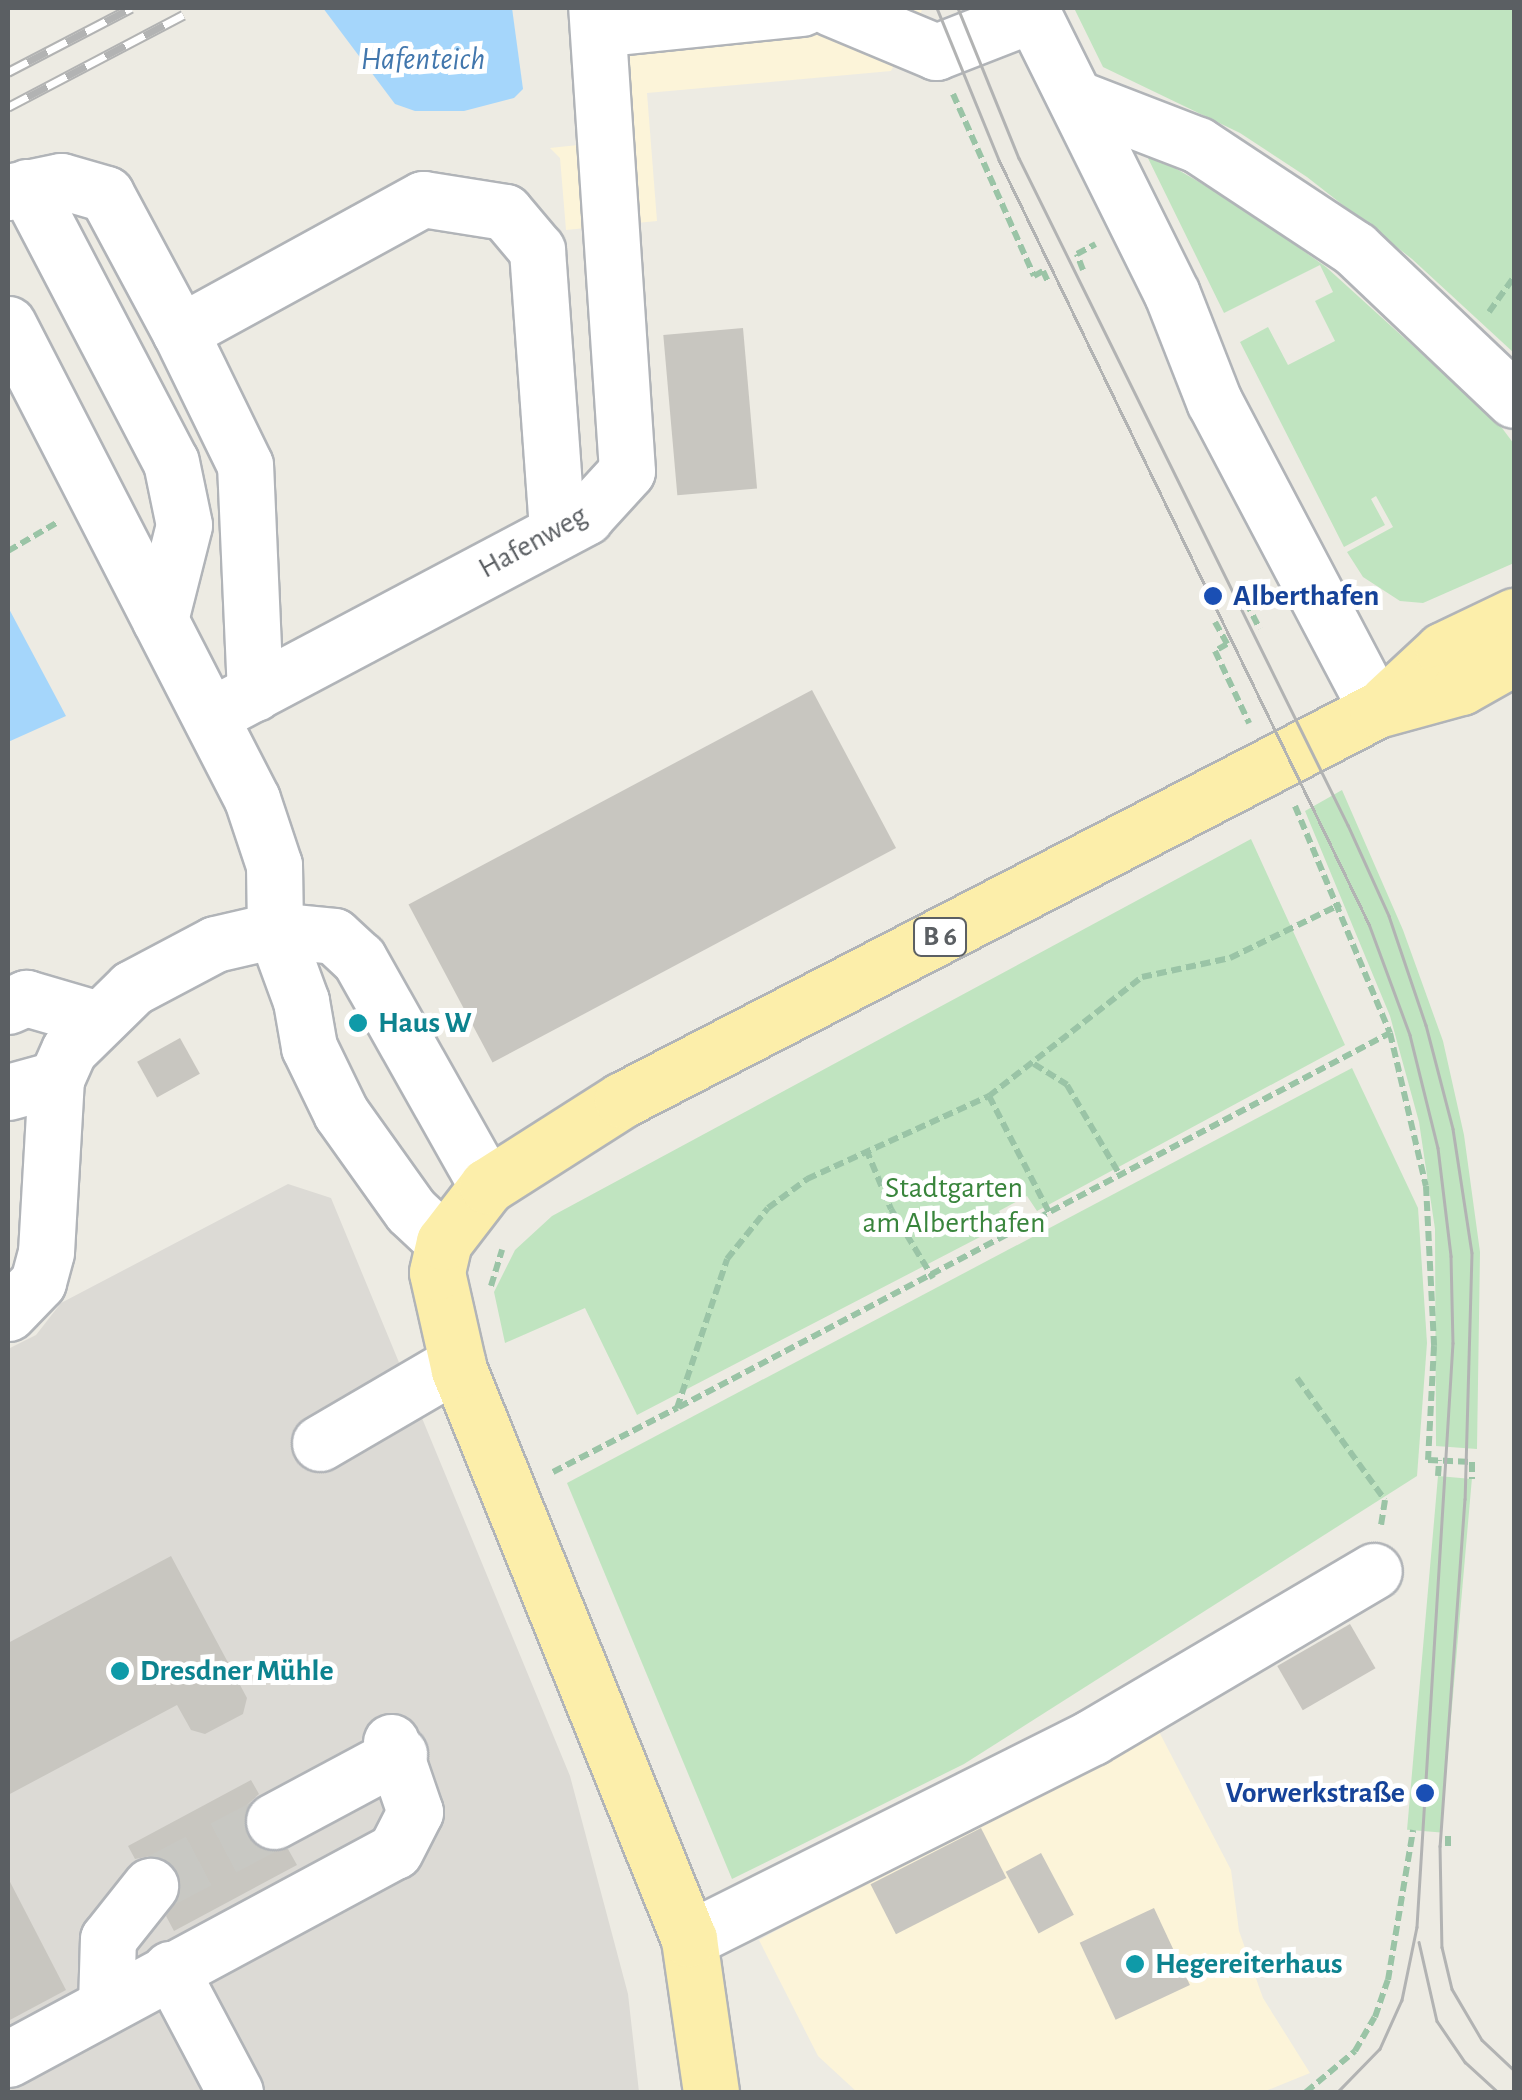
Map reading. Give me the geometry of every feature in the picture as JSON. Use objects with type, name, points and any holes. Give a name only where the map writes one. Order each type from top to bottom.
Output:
[{"type":"main road","name":"B 6","points":[[1377,710],[1443,650],[1514,616]]},
{"type":"main road","name":"B 6","points":[[444,1242],[487,1186],[622,1100],[1377,710],[1461,686],[1514,657]]},
{"type":"main road","points":[[444,1242],[437,1272],[457,1363],[689,1939],[708,2038],[711,2092]]},
{"type":"street","points":[[597,18],[802,8]]},
{"type":"street","points":[[831,8],[936,52],[1032,11],[1172,294],[1214,402],[1298,569],[1377,710]]},
{"type":"street","name":"Hafenweg","points":[[232,705],[556,531],[598,506],[626,471],[597,18]]},
{"type":"street","points":[[1076,98],[1198,145],[1355,250],[1514,400]]},
{"type":"street","points":[[160,620],[184,525],[172,462],[17,190],[62,181],[106,194],[245,465],[232,705],[252,800],[274,865],[275,930],[301,1001],[309,1047],[341,1112],[370,1144],[412,1211],[444,1242]]},
{"type":"street","points":[[180,332],[423,199],[505,212],[537,250],[556,531]]},
{"type":"street","points":[[8,324],[160,620],[232,705]]},
{"type":"street","points":[[8,1313],[38,1282],[46,1252],[32,1086],[96,1018],[165,968],[215,944],[275,930],[334,936],[359,959],[487,1186]]},
{"type":"street","points":[[8,1006],[26,998],[96,1018]]},
{"type":"street","points":[[320,1444],[457,1363]]},
{"type":"street","points":[[689,1939],[1092,1737],[1374,1570]]},
{"type":"street","points":[[8,2059],[395,1851],[415,1812],[395,1748],[274,1821]]},
{"type":"street","points":[[106,2004],[108,1939],[150,1886]]},
{"type":"street","points":[[170,1970],[235,2092]]},
{"type":"path","points":[[936,52],[1034,276],[1043,271],[1049,284]]},
{"type":"path","points":[[1076,254],[1083,270]]},
{"type":"path","points":[[8,551],[48,527]]},
{"type":"path","points":[[1246,602],[1260,629]]},
{"type":"path","points":[[1215,622],[1226,644],[1214,651],[1251,726],[1236,734],[1278,810],[1294,802],[1340,904],[1390,1033],[1426,1186],[1434,1346],[1428,1460],[1472,1462],[1472,1479]]},
{"type":"path","points":[[677,1408],[727,1259],[768,1208],[866,1150],[989,1096],[1142,977],[1230,958],[1340,904]]},
{"type":"path","points":[[507,1495],[934,1278],[1390,1033]]},
{"type":"path","points":[[1034,1064],[1067,1084],[1122,1177]]},
{"type":"path","points":[[989,1096],[1050,1214]]},
{"type":"path","points":[[866,1150],[891,1209],[934,1278]]},
{"type":"path","points":[[489,1291],[504,1245]]},
{"type":"path","points":[[1298,1378],[1385,1500],[1374,1570]]},
{"type":"path","points":[[1438,1476],[1439,1460]]},
{"type":"path","points":[[1306,2092],[1356,2050],[1375,2017],[1388,1980],[1413,1830]]},
{"type":"path","points":[[1448,1833],[1448,1846]]},
{"type":"shaded area","points":[[569,8],[923,8],[891,71],[647,93],[657,221],[566,230],[560,158],[550,148],[578,145]]},
{"type":"shaded area","points":[[288,1184],[331,1198],[570,1776],[628,1994],[639,2092],[8,2092],[8,1349],[36,1335],[61,1303]]},
{"type":"shaded area","points":[[1155,1724],[1231,1870],[1239,1931],[1263,1998],[1310,2073],[1263,2092],[857,2092],[818,2056],[759,1940]]},
{"type":"green space","points":[[1074,8],[1514,8],[1514,353],[1412,259],[1307,177],[1240,133],[1103,67]]},
{"type":"green space","points":[[1144,150],[1242,207],[1326,267],[1499,424],[1514,444],[1514,563],[1423,603],[1400,601],[1363,577],[1347,552],[1393,527],[1376,496],[1371,499],[1385,525],[1344,547],[1240,342],[1268,327],[1288,365],[1335,341],[1315,301],[1333,292],[1320,265],[1224,313]]},
{"type":"green space","points":[[1342,790],[1403,930],[1443,1041],[1464,1135],[1480,1252],[1477,1449],[1436,1446],[1435,1229],[1419,1122],[1390,1016],[1305,811]]},
{"type":"green space","name":"Stadtgarten am Alberthafen","points":[[1251,839],[1345,1045],[1037,1211],[1027,1196],[999,1211],[1005,1224],[637,1415],[585,1308],[505,1343],[494,1292],[515,1250],[552,1216]]},
{"type":"green space","points":[[1352,1068],[1418,1208],[1427,1343],[1417,1476],[964,1764],[732,1879],[567,1483]]},
{"type":"green space","points":[[1438,1476],[1472,1479],[1441,1833],[1407,1830]]},
{"type":"water","name":"Hafenteich","points":[[323,8],[512,8],[523,89],[514,98],[464,111],[415,111],[395,104]]},
{"type":"water","points":[[8,607],[66,716],[8,742]]},
{"type":"building","points":[[743,328],[757,488],[677,495],[663,335]]},
{"type":"building","points":[[812,690],[896,848],[493,1063],[408,905]]},
{"type":"building","points":[[180,1038],[200,1074],[157,1098],[137,1062]]},
{"type":"building","name":"Dresdner Mühle","points":[[171,1556],[247,1698],[243,1714],[205,1734],[191,1730],[177,1705],[8,1795],[8,1643]]},
{"type":"building","points":[[1350,1624],[1376,1668],[1303,1710],[1277,1666]]},
{"type":"building","points":[[251,1780],[259,1794],[247,1805],[246,1835],[258,1848],[288,1849],[297,1865],[174,1931],[166,1916],[181,1892],[179,1874],[156,1855],[135,1859],[128,1846]]},
{"type":"building","points":[[981,1828],[1006,1878],[896,1934],[871,1884]]},
{"type":"building","points":[[1041,1853],[1074,1915],[1039,1934],[1006,1872]]},
{"type":"building","points":[[8,1878],[66,1990],[8,2021]]},
{"type":"building","name":"Hegereiterhaus","points":[[1154,1908],[1190,1985],[1116,2020],[1080,1943]]},
{"type":"tunnel","points":[[150,1886],[274,1821]]},
{"type":"tram line","points":[[937,8],[999,160],[1369,924],[1410,1035],[1438,1148],[1451,1256],[1453,1343],[1417,1927],[1402,2000],[1380,2049],[1338,2092]]},
{"type":"tram line","points":[[958,8],[1019,158],[1348,825],[1389,916],[1426,1025],[1453,1129],[1472,1253],[1465,1499],[1440,1846],[1442,1947],[1452,1989],[1482,2040],[1514,2070]]},
{"type":"tram line","points":[[1419,1942],[1437,2021],[1465,2062],[1498,2092]]},
{"type":"railway","points":[[8,72],[131,8]]},
{"type":"railway","points":[[8,107],[183,15]]},
{"type":"place","name":"Alberthafen","points":[[1213,596]]},
{"type":"place","name":"Haus W","points":[[358,1023]]},
{"type":"place","name":"Dresdner Mühle","points":[[120,1671]]},
{"type":"place","name":"Vorwerkstraße","points":[[1425,1793]]},
{"type":"place","name":"Hegereiterhaus","points":[[1135,1964]]}]
